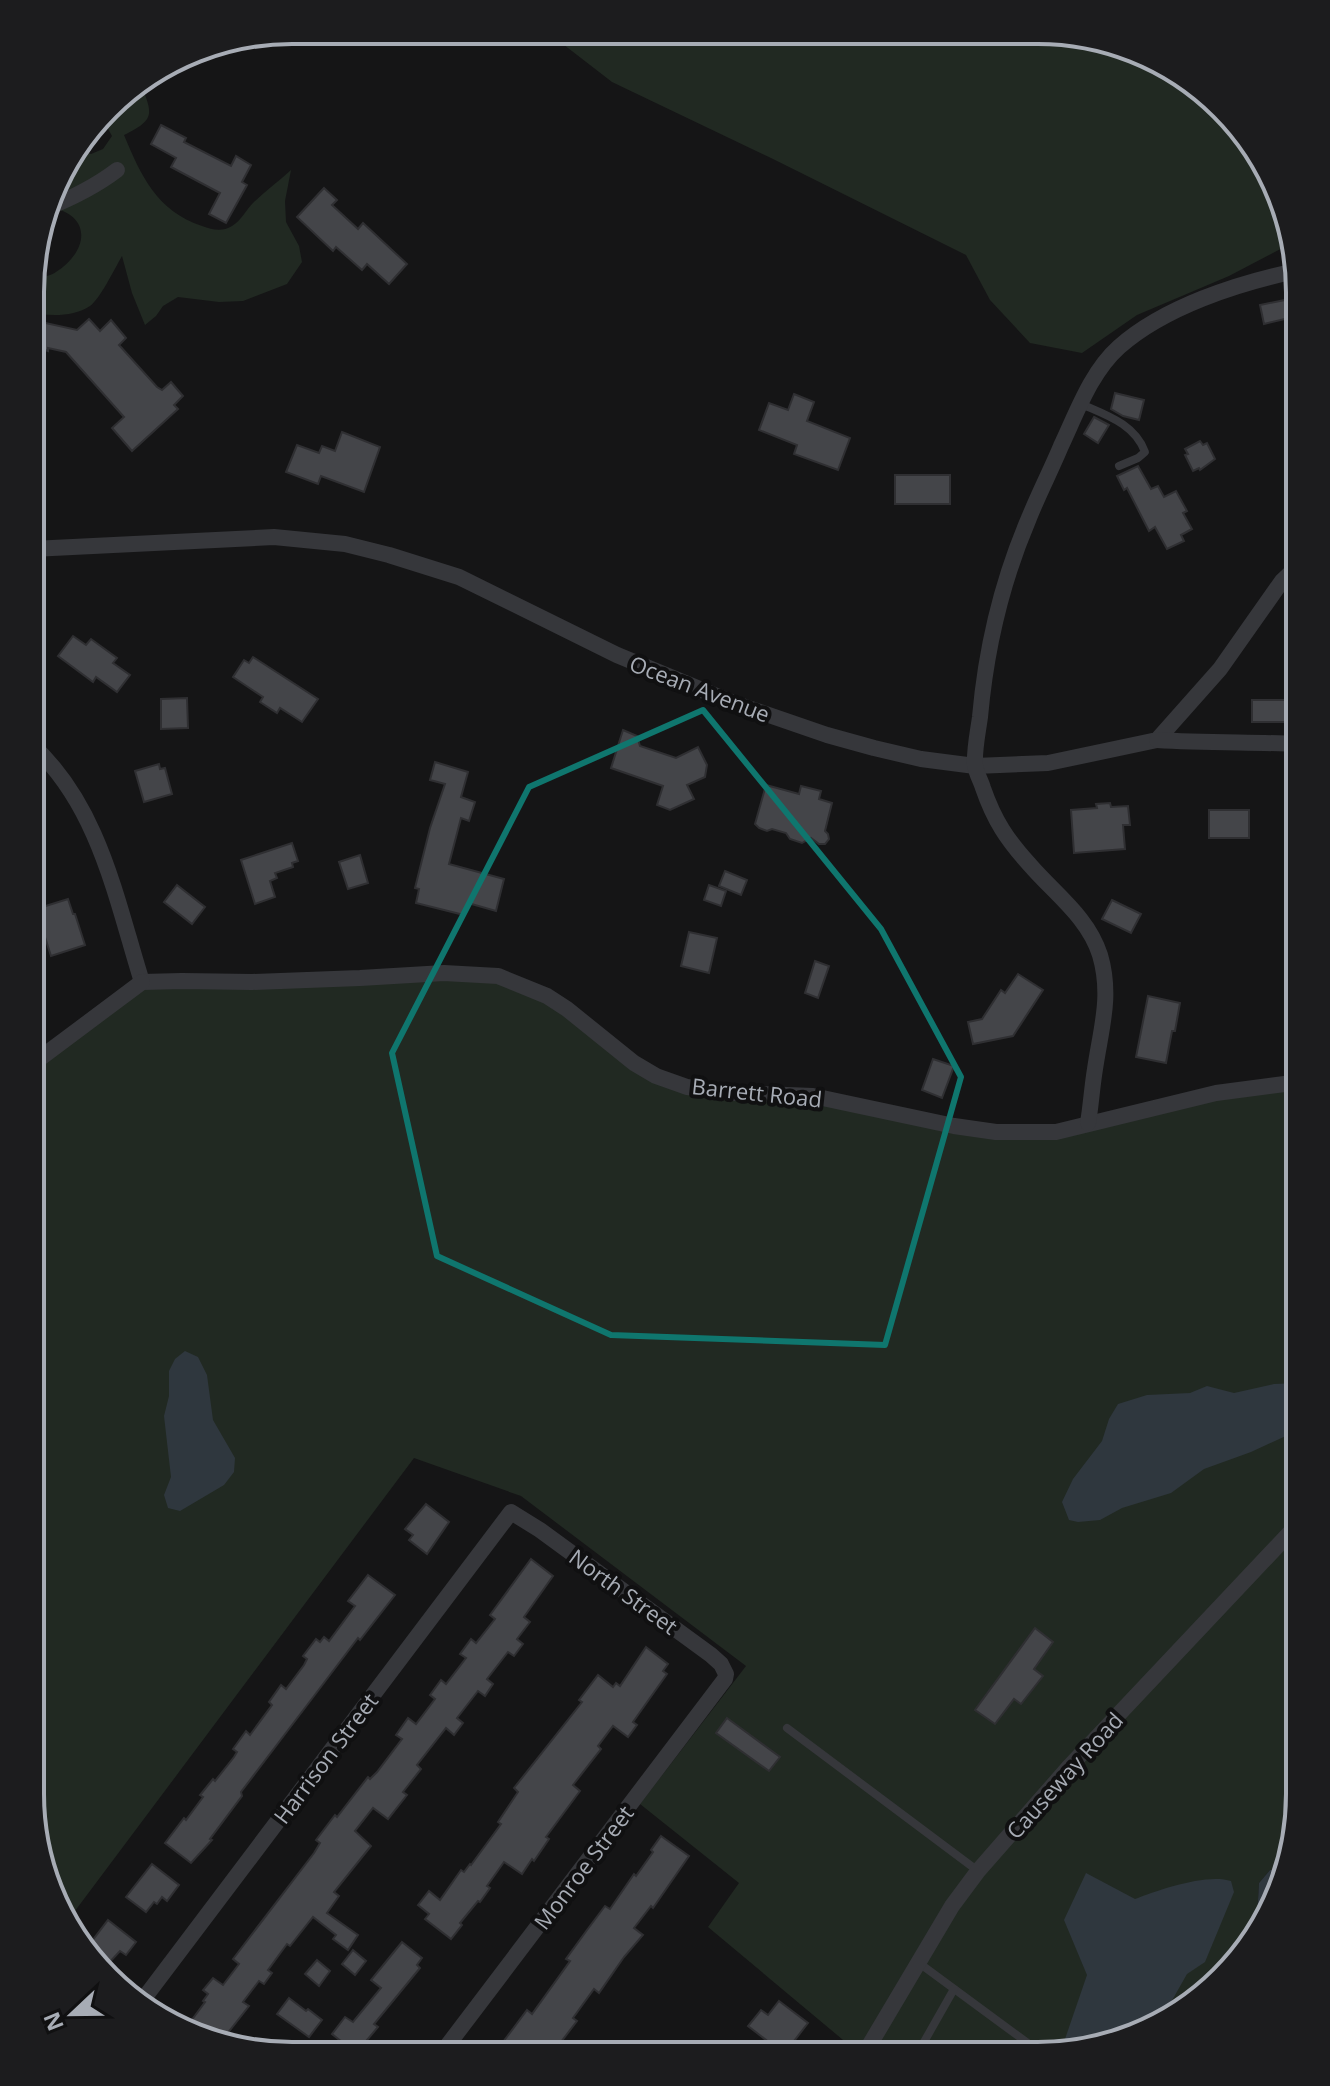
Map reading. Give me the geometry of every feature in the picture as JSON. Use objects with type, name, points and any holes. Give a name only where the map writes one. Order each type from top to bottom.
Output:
[{"type":"street","points":[[61,203],[117,170]]},
{"type":"street","points":[[1088,1123],[1106,1004],[1106,984],[1099,954],[1087,926],[1030,866],[1004,833],[992,814],[975,766],[984,674],[1002,593],[1028,520],[1066,435],[1107,359],[1146,326],[1174,311],[1234,288],[1285,273]]},
{"type":"street","name":"Ocean Avenue","points":[[44,548],[274,537],[345,544],[459,577],[617,655],[731,702],[827,735],[921,759],[975,766],[1048,763],[1157,740],[1286,743]]},
{"type":"street","points":[[1157,740],[1220,669],[1286,577]]},
{"type":"street","points":[[44,756],[71,787],[89,820],[142,982],[44,1055]]},
{"type":"street","name":"Barrett Road","points":[[142,982],[252,982],[444,973],[498,976],[547,996],[634,1063],[656,1076],[687,1087],[736,1093],[813,1096],[996,1132],[1056,1132],[1216,1093],[1285,1084]]},
{"type":"street","name":"North Street","points":[[511,1512],[711,1655],[721,1664],[725,1679]]},
{"type":"street","name":"Harrison Street","points":[[147,1995],[511,1512]]},
{"type":"street","name":"Causeway Road","points":[[871,2042],[952,1906],[978,1871],[1068,1768],[1285,1538]]},
{"type":"street","name":"Monroe Street","points":[[450,2042],[725,1679]]},
{"type":"lane","points":[[1081,404],[1116,420],[1133,431],[1143,444],[1145,452],[1119,466]]},
{"type":"lane","points":[[787,1728],[978,1871]]},
{"type":"lane","points":[[919,1963],[1025,2042]]},
{"type":"lane","points":[[924,2042],[954,1989]]},
{"type":"highlighted area","points":[[703,710],[881,929],[961,1077],[885,1345],[611,1335],[437,1256],[392,1053],[529,787]]},
{"type":"shaded area","points":[[563,44],[1038,44],[1102,52],[1162,77],[1189,95],[1235,141],[1267,197],[1282,248],[1229,276],[1137,315],[1082,353],[1030,343],[990,300],[966,255],[612,82]]},
{"type":"shaded area","points":[[144,94],[149,108],[147,119],[124,135],[137,164],[152,190],[173,211],[210,229],[225,229],[235,224],[253,203],[291,170],[285,201],[286,222],[299,246],[302,262],[287,284],[243,301],[219,302],[178,297],[163,306],[145,325],[122,256],[90,306],[69,314],[44,314],[45,277],[67,263],[80,244],[79,225],[73,217],[58,210],[63,197],[87,153],[103,149],[112,136],[107,128]]},
{"type":"shaded area","points":[[498,976],[547,996],[656,1076],[1027,1132],[1285,1088],[1285,1810],[1274,1870],[1259,1883],[1257,1909],[1235,1945],[1189,1991],[1162,2009],[1117,2029],[1086,2037],[1038,2042],[845,2042],[708,1927],[739,1883],[640,1804],[746,1666],[521,1496],[414,1458],[74,1912],[57,1873],[49,1842],[44,1794],[44,1064],[66,1037],[145,988]]},
{"type":"shaded area","points":[[185,1351],[198,1357],[207,1375],[213,1420],[235,1458],[234,1472],[224,1485],[180,1511],[168,1508],[164,1495],[171,1477],[164,1416],[169,1396],[169,1371],[175,1359]]},
{"type":"shaded area","points":[[1285,1384],[1285,1436],[1204,1469],[1171,1493],[1122,1508],[1100,1520],[1069,1520],[1062,1502],[1073,1479],[1102,1441],[1118,1404],[1147,1395],[1190,1393],[1207,1386],[1234,1393]]},
{"type":"shaded area","points":[[1274,1870],[1257,1909],[1259,1883]]},
{"type":"shaded area","points":[[1086,1873],[1135,1899],[1209,1879],[1231,1881],[1234,1892],[1205,1962],[1187,1974],[1170,2004],[1117,2029],[1067,2040],[1087,1975],[1064,1920]]},
{"type":"building","points":[[161,125],[186,138],[184,142],[231,166],[236,156],[251,165],[242,182],[247,185],[226,223],[209,214],[220,193],[171,167],[176,158],[151,144]]},
{"type":"building","points":[[324,188],[337,200],[332,205],[358,229],[363,223],[407,264],[389,284],[367,264],[362,270],[336,247],[333,251],[297,217]]},
{"type":"building","points":[[1285,300],[1286,319],[1264,324],[1260,305]]},
{"type":"building","points":[[89,319],[100,331],[111,320],[126,338],[119,345],[157,387],[162,390],[171,382],[183,396],[174,405],[178,409],[132,451],[112,428],[124,417],[66,352],[48,348],[44,355],[44,323],[77,330]]},
{"type":"building","points":[[1115,393],[1144,400],[1139,420],[1111,409]]},
{"type":"building","points":[[794,394],[814,402],[807,421],[850,438],[838,470],[794,454],[797,445],[759,430],[769,403],[788,410]]},
{"type":"building","points":[[1094,417],[1109,425],[1098,443],[1084,434]]},
{"type":"building","points":[[342,432],[380,447],[364,492],[321,476],[318,484],[286,472],[297,445],[319,453],[322,446],[335,451]]},
{"type":"building","points":[[1200,441],[1203,445],[1207,443],[1215,459],[1200,470],[1193,471],[1185,449]]},
{"type":"building","points":[[1138,466],[1151,489],[1158,486],[1164,497],[1176,491],[1192,529],[1181,535],[1184,541],[1167,549],[1155,527],[1149,531],[1127,488],[1124,490],[1117,476]]},
{"type":"building","points":[[895,475],[950,475],[950,504],[895,504]]},
{"type":"building","points":[[73,636],[86,645],[91,639],[117,658],[113,663],[130,675],[117,692],[96,677],[93,682],[58,656]]},
{"type":"building","points":[[253,657],[318,699],[302,722],[280,708],[277,713],[260,702],[263,697],[233,677],[244,660],[249,663]]},
{"type":"building","points":[[187,698],[188,728],[161,729],[161,699]]},
{"type":"building","points":[[1252,700],[1286,700],[1286,722],[1252,722]]},
{"type":"building","points":[[623,730],[637,736],[640,746],[676,758],[698,747],[707,765],[705,777],[687,785],[694,799],[670,810],[657,805],[663,786],[611,768]]},
{"type":"building","points":[[435,762],[468,772],[461,797],[475,802],[469,821],[461,818],[449,864],[504,879],[496,911],[468,903],[464,915],[416,903],[419,889],[415,888],[445,784],[430,780]]},
{"type":"building","points":[[159,764],[160,769],[165,768],[172,794],[144,802],[135,771]]},
{"type":"building","points":[[766,785],[799,794],[801,786],[821,791],[819,799],[832,803],[825,831],[829,839],[825,844],[811,838],[802,843],[790,839],[786,833],[772,829],[767,831],[755,824]]},
{"type":"building","points":[[1110,803],[1111,807],[1128,806],[1130,825],[1123,825],[1125,849],[1074,853],[1071,810],[1097,808],[1096,804]]},
{"type":"building","points":[[1209,810],[1249,810],[1249,838],[1209,838]]},
{"type":"building","points":[[292,843],[298,861],[292,863],[293,867],[275,873],[277,878],[270,881],[275,897],[255,904],[241,860]]},
{"type":"building","points":[[360,855],[368,883],[348,889],[339,862]]},
{"type":"building","points":[[725,871],[747,880],[741,895],[719,886]]},
{"type":"building","points":[[177,885],[205,907],[192,924],[164,902]]},
{"type":"building","points":[[709,885],[726,891],[721,906],[704,900]]},
{"type":"building","points":[[68,899],[85,945],[51,956],[44,934],[44,906]]},
{"type":"building","points":[[1112,900],[1141,914],[1131,933],[1102,919]]},
{"type":"building","points":[[689,932],[717,938],[709,973],[681,966]]},
{"type":"building","points":[[815,961],[829,966],[818,998],[805,993]]},
{"type":"building","points":[[1018,974],[1043,990],[1013,1036],[973,1044],[968,1022],[982,1019],[1001,990],[1005,993]]},
{"type":"building","points":[[1148,996],[1180,1003],[1166,1063],[1136,1057]]},
{"type":"building","points":[[933,1059],[954,1066],[942,1098],[922,1090]]},
{"type":"building","points":[[426,1504],[449,1522],[427,1554],[409,1540],[413,1535],[405,1529]]},
{"type":"building","points":[[531,1559],[553,1576],[524,1617],[530,1622],[517,1639],[523,1644],[514,1656],[508,1652],[487,1679],[493,1684],[485,1696],[478,1691],[457,1718],[463,1723],[454,1735],[446,1728],[417,1765],[421,1769],[403,1792],[407,1795],[388,1819],[373,1808],[355,1831],[371,1846],[334,1892],[339,1896],[327,1913],[358,1935],[348,1950],[333,1939],[336,1935],[313,1917],[290,1946],[287,1944],[268,1970],[272,1973],[264,1984],[259,1981],[243,2002],[249,2006],[227,2034],[191,2020],[205,2002],[208,1994],[203,1990],[213,1978],[223,1985],[239,1964],[233,1959],[314,1853],[320,1843],[316,1840],[402,1739],[396,1735],[408,1718],[416,1724],[435,1699],[430,1695],[441,1680],[446,1684],[466,1658],[460,1654],[471,1639],[476,1643],[495,1619],[490,1615]]},
{"type":"building","points":[[368,1575],[395,1595],[360,1640],[358,1638],[241,1792],[242,1796],[212,1840],[191,1863],[165,1843],[203,1797],[200,1795],[234,1757],[237,1752],[233,1749],[246,1731],[250,1735],[272,1705],[269,1702],[281,1685],[286,1689],[304,1665],[307,1659],[303,1656],[316,1639],[320,1642],[324,1637],[329,1641],[355,1606],[348,1601]]},
{"type":"building","points":[[1035,1628],[1053,1642],[1034,1669],[1043,1676],[1021,1704],[1014,1699],[995,1724],[975,1710]]},
{"type":"building","points":[[646,1647],[668,1664],[663,1671],[667,1674],[633,1722],[637,1725],[628,1737],[613,1726],[598,1746],[601,1749],[573,1785],[580,1791],[546,1837],[549,1839],[534,1861],[532,1859],[522,1874],[504,1862],[487,1886],[490,1888],[460,1923],[462,1925],[451,1939],[425,1919],[429,1914],[418,1905],[429,1891],[440,1900],[461,1870],[464,1872],[471,1865],[501,1824],[498,1822],[518,1792],[514,1788],[582,1702],[579,1700],[598,1675],[613,1687],[616,1683],[620,1686]]},
{"type":"building","points":[[727,1718],[780,1757],[769,1771],[716,1733]]},
{"type":"building","points":[[661,1836],[689,1856],[653,1908],[651,1906],[634,1928],[643,1935],[599,1993],[594,1989],[573,2018],[577,2021],[561,2042],[503,2042],[527,2010],[532,2014],[570,1961],[566,1959],[587,1930],[605,1906],[610,1909],[653,1852],[651,1850]]},
{"type":"building","points":[[152,1864],[179,1885],[167,1901],[162,1897],[146,1912],[126,1897]]},
{"type":"building","points":[[108,1920],[136,1942],[126,1955],[120,1951],[110,1962],[92,1941]]},
{"type":"building","points":[[402,1942],[422,1958],[417,1965],[420,1968],[374,2024],[378,2027],[365,2042],[342,2042],[332,2034],[345,2017],[353,2022],[381,1988],[371,1980]]},
{"type":"building","points":[[353,1950],[366,1961],[355,1975],[342,1964]]},
{"type":"building","points":[[317,1960],[330,1971],[319,1986],[305,1974]]},
{"type":"building","points":[[289,1998],[322,2020],[309,2037],[277,2014]]},
{"type":"building","points":[[779,2001],[808,2023],[793,2042],[769,2042],[748,2026],[761,2010],[768,2015]]}]
